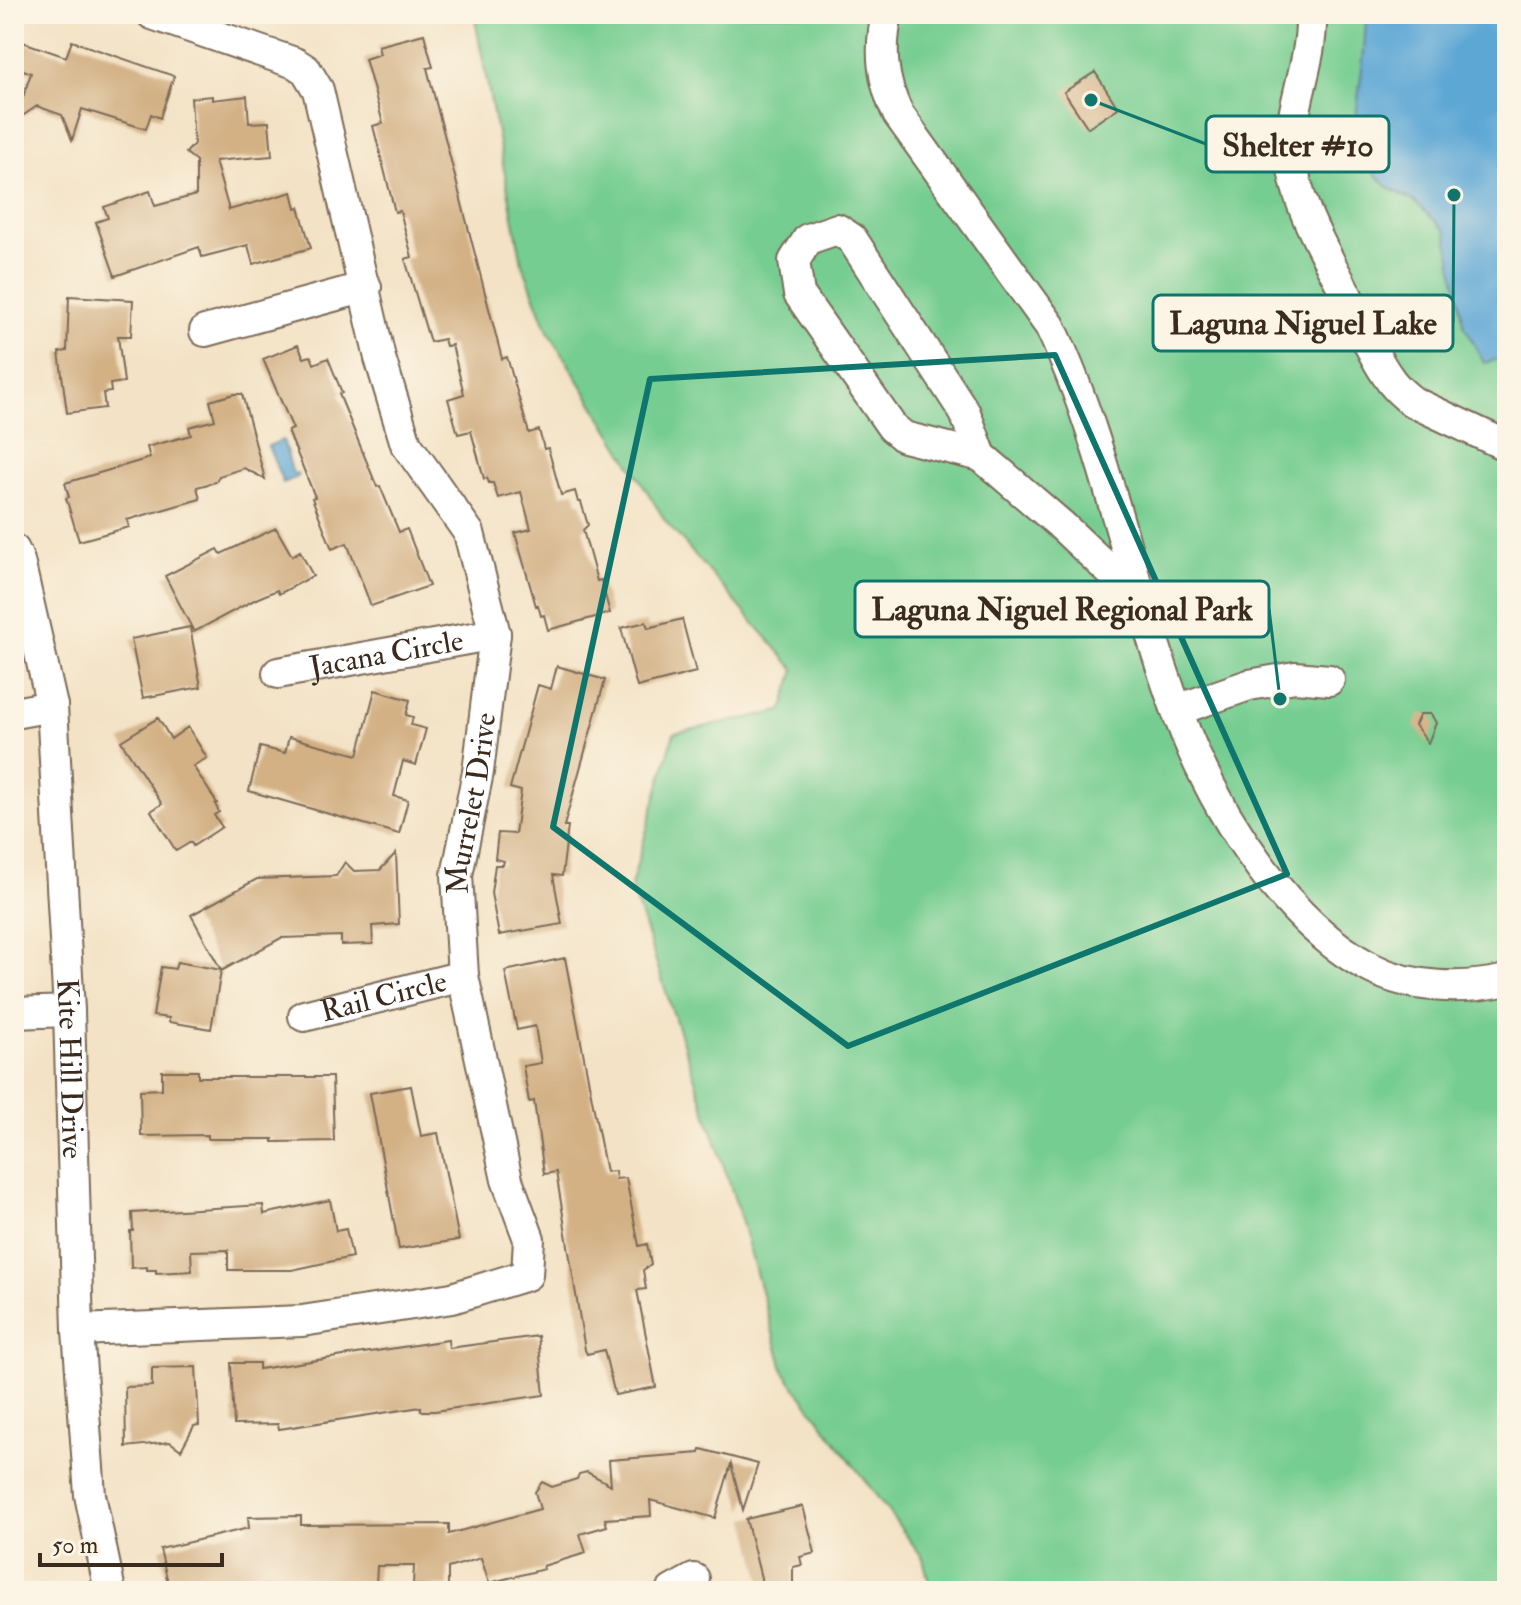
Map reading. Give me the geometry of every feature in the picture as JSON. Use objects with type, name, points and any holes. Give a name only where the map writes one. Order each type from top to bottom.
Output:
[{"type":"street","name":"Murrelet Drive","points":[[78,1330],[302,1321],[452,1298],[527,1275],[529,1239],[507,1180],[463,976],[457,875],[478,772],[495,634],[469,533],[406,444],[380,358],[318,90],[306,70],[295,63],[152,14]]},
{"type":"street","points":[[887,14],[882,61],[898,114],[1050,326],[1080,397],[1177,710],[1219,805],[1296,908],[1334,944],[1374,969],[1406,980],[1471,987],[1507,980]]},
{"type":"street","points":[[1311,14],[1311,45],[1291,151],[1296,181],[1318,237],[1373,350],[1392,381],[1413,402],[1507,446]]},
{"type":"street","points":[[981,456],[965,413],[852,239],[837,229],[808,239],[794,261],[799,294],[892,427],[904,437],[981,456],[1110,571],[1138,585]]},
{"type":"street","points":[[205,331],[366,287]]},
{"type":"street","name":"Kite Hill Drive","points":[[14,550],[52,706],[69,1011],[78,1330],[90,1495],[110,1591]]},
{"type":"street","name":"Jacana Circle","points":[[278,673],[495,634]]},
{"type":"street","points":[[1177,710],[1249,685],[1295,677],[1329,680]]},
{"type":"street","points":[[14,713],[52,706]]},
{"type":"street","name":"Rail Circle","points":[[304,1016],[463,976]]},
{"type":"street","points":[[14,1013],[69,1011]]},
{"type":"highlighted area","points":[[1055,355],[1287,874],[848,1046],[553,827],[650,379]]},
{"type":"green space","points":[[474,14],[1507,14],[1507,1591],[931,1591],[923,1558],[784,1372],[738,1209],[631,886],[674,733],[782,711],[795,670],[666,522],[548,331],[522,263]]},
{"type":"water","points":[[1366,14],[1507,14],[1507,357],[1484,363],[1464,325],[1446,231],[1415,202],[1389,188],[1354,153]]},
{"type":"water","points":[[283,440],[293,474],[297,473],[298,477],[283,483],[268,446]]},
{"type":"building","points":[[424,34],[433,67],[427,68],[502,359],[507,357],[529,433],[539,430],[544,449],[548,448],[561,495],[575,491],[578,502],[581,502],[588,525],[583,530],[597,581],[601,580],[610,613],[548,630],[544,615],[541,616],[536,606],[515,533],[531,529],[521,492],[498,498],[493,483],[484,479],[471,431],[458,434],[448,399],[464,394],[452,345],[446,346],[444,339],[430,342],[405,259],[412,257],[400,211],[395,212],[373,126],[383,123],[365,59],[380,54],[378,46]]},
{"type":"building","points":[[14,39],[66,57],[72,41],[174,76],[160,118],[151,114],[146,129],[82,109],[72,140],[62,115],[37,106],[15,121],[31,73],[14,66]]},
{"type":"building","points":[[1095,72],[1118,108],[1088,128],[1064,92]]},
{"type":"building","points":[[212,96],[212,100],[247,96],[249,123],[269,122],[272,156],[215,161],[229,210],[292,192],[311,248],[253,264],[248,245],[202,257],[199,247],[115,276],[96,222],[108,218],[104,207],[150,191],[155,206],[196,195],[196,161],[186,153],[194,144],[191,98]]},
{"type":"building","points":[[69,296],[133,300],[131,336],[118,336],[124,382],[110,384],[111,392],[103,393],[105,408],[67,413],[59,352],[67,351]]},
{"type":"building","points":[[298,345],[304,358],[311,356],[314,364],[328,358],[342,393],[339,394],[377,487],[380,486],[399,532],[407,529],[429,586],[371,606],[347,543],[332,549],[288,431],[293,429],[263,359]]},
{"type":"building","points":[[242,394],[265,479],[244,468],[219,476],[216,482],[197,487],[200,499],[127,520],[129,527],[79,541],[66,498],[69,497],[65,483],[150,458],[147,447],[191,435],[189,427],[215,420],[210,401]]},
{"type":"building","points":[[276,528],[292,556],[300,551],[313,576],[279,594],[277,590],[256,599],[194,632],[165,576],[218,549],[221,554]]},
{"type":"building","points":[[682,619],[696,672],[637,687],[621,628],[646,622],[648,628]]},
{"type":"building","points":[[190,627],[201,687],[143,698],[131,639]]},
{"type":"building","points":[[557,666],[605,680],[564,826],[568,826],[562,876],[553,875],[562,924],[499,935],[491,893],[495,865],[503,865],[504,861],[495,859],[498,833],[515,834],[521,791],[510,788],[538,685],[551,689]]},
{"type":"building","points":[[375,690],[410,700],[406,715],[413,717],[411,725],[426,729],[416,765],[403,761],[394,796],[408,800],[399,834],[249,791],[260,747],[285,753],[289,737],[358,755]]},
{"type":"building","points":[[1420,714],[1431,714],[1436,723],[1428,743],[1415,725]]},
{"type":"building","points":[[158,718],[171,739],[188,727],[207,758],[193,766],[217,803],[219,812],[214,815],[222,827],[193,846],[191,842],[176,851],[151,811],[162,804],[121,741]]},
{"type":"building","points":[[396,853],[399,924],[372,926],[373,944],[341,945],[341,936],[281,938],[221,971],[211,1029],[153,1016],[161,967],[175,969],[177,962],[221,970],[191,915],[257,879],[336,876],[345,862],[354,871],[380,870]]},
{"type":"building","points":[[565,958],[606,1172],[615,1171],[616,1179],[626,1178],[639,1246],[647,1244],[651,1265],[643,1270],[646,1289],[637,1290],[656,1387],[615,1395],[604,1350],[587,1354],[585,1350],[556,1172],[544,1174],[534,1101],[529,1102],[523,1066],[541,1063],[535,1026],[517,1030],[505,971]]},
{"type":"building","points":[[162,1071],[198,1071],[198,1077],[332,1077],[334,1141],[208,1139],[208,1135],[141,1136],[140,1090],[162,1089]]},
{"type":"building","points":[[411,1086],[421,1136],[438,1133],[459,1240],[399,1249],[370,1093]]},
{"type":"building","points":[[330,1200],[336,1231],[346,1229],[352,1257],[292,1270],[228,1270],[228,1250],[191,1251],[192,1271],[156,1273],[156,1270],[147,1270],[147,1267],[131,1268],[132,1213],[263,1205],[264,1214]]},
{"type":"building","points":[[538,1336],[544,1395],[435,1411],[421,1411],[421,1407],[279,1429],[278,1424],[234,1425],[231,1363],[259,1363],[259,1369],[448,1340],[449,1348]]},
{"type":"building","points":[[196,1367],[199,1425],[194,1426],[181,1450],[170,1442],[126,1447],[125,1387],[152,1386],[152,1368]]},
{"type":"building","points":[[701,1449],[758,1464],[743,1510],[731,1464],[715,1518],[650,1500],[651,1516],[605,1519],[607,1526],[580,1534],[586,1553],[543,1566],[544,1569],[489,1583],[481,1558],[448,1568],[448,1586],[413,1585],[414,1566],[377,1566],[376,1585],[229,1586],[230,1591],[170,1591],[160,1549],[249,1528],[248,1517],[301,1516],[301,1525],[449,1524],[449,1534],[540,1509],[535,1492],[542,1482],[552,1487],[577,1479],[579,1474],[587,1472],[611,1485],[609,1460],[700,1453]]},
{"type":"building","points":[[803,1506],[815,1553],[800,1557],[802,1565],[793,1567],[793,1591],[761,1591],[761,1578],[746,1519]]},
{"type":"place","name":"Shelter #10","points":[[1091,100]]},
{"type":"place","name":"Laguna Niguel Lake","points":[[1454,195]]},
{"type":"place","name":"Laguna Niguel Regional Park","points":[[1280,699]]}]
